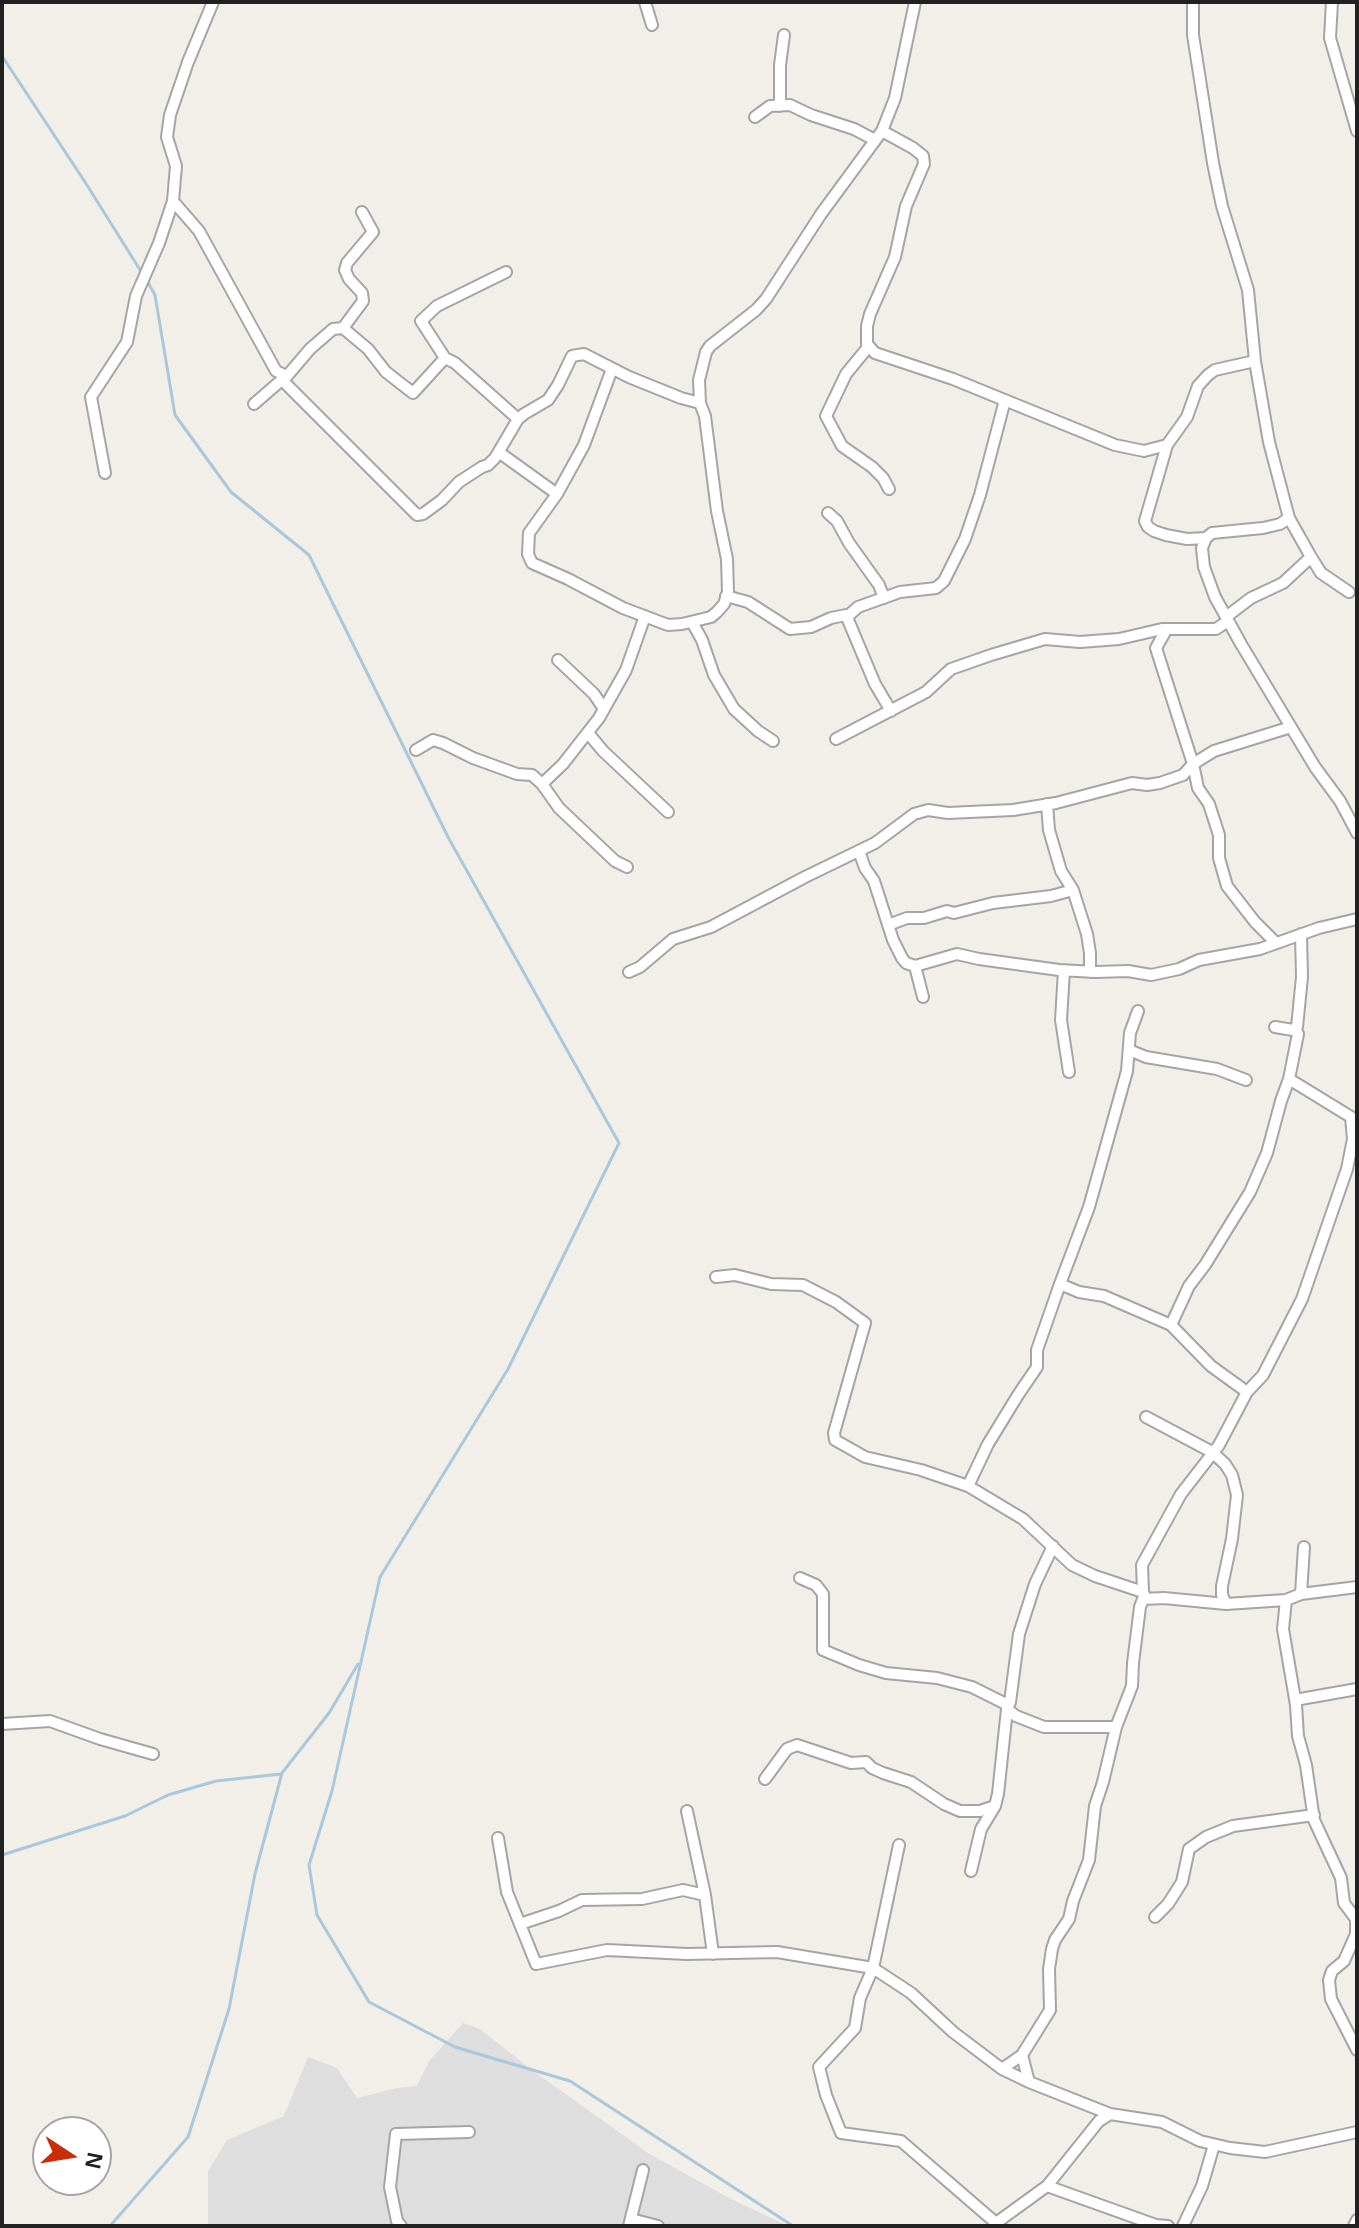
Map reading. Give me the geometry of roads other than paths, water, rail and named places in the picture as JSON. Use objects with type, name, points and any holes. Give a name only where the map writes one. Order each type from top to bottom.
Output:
[{"type":"street","points":[[105,473],[91,397],[127,342],[136,296],[173,201],[176,166],[167,137],[170,115],[213,2]]},
{"type":"street","points":[[645,2],[652,25]]},
{"type":"street","points":[[612,369],[584,445],[557,494],[529,533],[528,554],[532,563],[623,608],[668,625],[711,617],[724,604],[727,559],[717,511],[705,416],[700,403],[699,380],[706,352],[766,299],[821,214],[879,136],[895,98],[915,2]]},
{"type":"street","points":[[1193,2],[1193,35],[1213,163],[1222,206],[1248,290],[1255,361],[1269,442],[1289,518],[1321,573],[1349,592]]},
{"type":"street","points":[[1332,2],[1330,38],[1357,131]]},
{"type":"street","points":[[780,106],[784,35]]},
{"type":"street","points":[[755,117],[770,106],[790,105],[811,115],[913,148],[923,156],[924,164],[906,206],[895,257],[867,326],[867,344],[875,353],[953,379],[1115,445],[1144,451],[1167,445]]},
{"type":"street","points":[[173,201],[199,231],[276,371],[417,515],[442,500],[459,482],[488,465],[500,453],[518,419],[548,400],[572,356],[584,354],[612,369],[700,403]]},
{"type":"street","points":[[343,328],[363,301],[362,293],[345,270],[347,263],[373,232],[362,212]]},
{"type":"street","points":[[506,272],[437,306],[421,321],[445,358],[455,363],[518,419]]},
{"type":"street","points":[[254,404],[285,378],[333,329],[343,328],[368,349],[386,372],[413,393],[445,358]]},
{"type":"street","points":[[869,346],[846,374],[826,416],[842,446],[872,467],[889,489]]},
{"type":"street","points":[[1206,538],[1187,539],[1166,535],[1148,527],[1145,521],[1167,445],[1187,417],[1198,386],[1215,370],[1255,361]]},
{"type":"street","points":[[726,596],[748,602],[790,629],[811,627],[831,618],[848,616],[858,607],[900,592],[936,588],[944,581],[965,539],[1005,400]]},
{"type":"street","points":[[500,453],[557,494]]},
{"type":"street","points":[[828,513],[837,521],[879,585],[884,598]]},
{"type":"street","points":[[1289,518],[1263,528],[1212,533],[1202,548],[1204,567],[1227,619],[1357,833]]},
{"type":"street","points":[[836,739],[926,692],[951,669],[1045,639],[1080,642],[1119,639],[1162,629],[1216,629],[1251,598],[1283,583],[1311,557]]},
{"type":"street","points":[[542,784],[563,764],[604,709],[626,670],[645,616]]},
{"type":"street","points":[[848,616],[875,684],[891,711]]},
{"type":"street","points":[[692,622],[714,675],[734,709],[773,741]]},
{"type":"street","points":[[1162,629],[1165,632],[1156,648],[1198,788],[1209,804],[1219,835],[1219,858],[1227,886],[1276,943]]},
{"type":"street","points":[[558,660],[594,694],[604,709]]},
{"type":"street","points":[[629,972],[640,967],[673,939],[711,927],[875,843],[914,814],[928,810],[948,813],[1013,810],[1132,783],[1160,783],[1183,775],[1193,764],[1214,751],[1291,727]]},
{"type":"street","points":[[588,733],[668,812]]},
{"type":"street","points":[[416,750],[433,740],[517,774],[532,775],[559,808],[615,861],[627,867]]},
{"type":"street","points":[[1047,804],[1052,842],[1061,871],[1073,890],[1087,934],[1090,972]]},
{"type":"street","points":[[859,851],[874,881],[902,958],[912,966],[957,954],[1064,970],[1128,971],[1151,975],[1179,969],[1199,960],[1260,949],[1357,919]]},
{"type":"street","points":[[888,925],[907,918],[924,918],[947,911],[954,913],[993,903],[1073,890]]},
{"type":"street","points":[[1275,1027],[1293,1030],[1297,1027],[1302,977],[1301,934]]},
{"type":"street","points":[[915,966],[923,997]]},
{"type":"street","points":[[1064,970],[1061,1020],[1069,1072]]},
{"type":"street","points":[[968,1486],[988,1444],[1037,1367],[1037,1350],[1089,1207],[1127,1071],[1130,1033],[1138,1011]]},
{"type":"street","points":[[1171,1325],[1189,1286],[1250,1192],[1267,1153],[1289,1079],[1298,1034]]},
{"type":"street","points":[[1129,1050],[1146,1057],[1217,1069],[1246,1080]]},
{"type":"street","points":[[1002,2069],[1022,2055],[1050,2010],[1052,1949],[1069,1919],[1089,1860],[1095,1806],[1116,1727],[1132,1686],[1144,1595],[1142,1565],[1181,1494],[1219,1445],[1247,1392],[1263,1375],[1302,1299],[1347,1169],[1353,1139],[1351,1117],[1289,1079]]},
{"type":"street","points":[[716,1277],[735,1275],[771,1284],[803,1285],[836,1302],[865,1323],[834,1433],[835,1440],[865,1457],[921,1470],[968,1486],[1023,1519],[1072,1565],[1144,1595],[1226,1604],[1286,1600],[1301,1594],[1357,1587]]},
{"type":"street","points":[[1060,1284],[1079,1292],[1104,1296],[1171,1325],[1211,1366],[1247,1392]]},
{"type":"street","points":[[1146,1417],[1212,1452],[1232,1475],[1237,1495],[1222,1586],[1226,1604]]},
{"type":"street","points":[[971,1871],[981,1829],[995,1806],[1019,1634],[1035,1584],[1053,1546]]},
{"type":"street","points":[[1301,1594],[1304,1547]]},
{"type":"street","points":[[800,1578],[816,1585],[823,1594],[823,1650],[886,1673],[937,1678],[972,1687],[1006,1704],[1007,1709],[1016,1716],[1044,1727],[1116,1727]]},
{"type":"street","points":[[1286,1600],[1283,1629],[1298,1736],[1314,1815],[1341,1878],[1344,1903],[1356,1919],[1356,1934],[1344,1961],[1332,1971],[1329,1980],[1331,1999],[1357,2050]]},
{"type":"street","points":[[1295,1700],[1357,1689]]},
{"type":"street","points":[[2,1724],[50,1721],[153,1754]]},
{"type":"street","points":[[765,1779],[787,1749],[797,1745],[851,1763],[866,1762],[872,1768],[911,1782],[960,1811],[980,1811],[995,1806]]},
{"type":"street","points":[[687,1811],[705,1895],[713,1954]]},
{"type":"street","points":[[1155,1917],[1182,1882],[1189,1849],[1206,1837],[1233,1826],[1314,1815]]},
{"type":"street","points":[[498,1838],[507,1892],[536,1964],[607,1950],[713,1954],[777,1952],[873,1968],[911,1993],[953,2032],[1002,2069],[1110,2114],[1162,2122],[1214,2145],[1265,2152],[1357,2132]]},
{"type":"street","points":[[899,1845],[873,1968],[860,1998],[855,2028],[819,2067],[841,2133],[901,2141],[996,2223],[1047,2186],[1099,2121],[1110,2114]]},
{"type":"street","points":[[520,1924],[582,1900],[642,1899],[683,1890],[705,1895]]},
{"type":"street","points":[[1022,2055],[1029,2082]]},
{"type":"street","points":[[401,2226],[397,2221],[390,2187],[396,2134],[469,2132]]},
{"type":"street","points":[[1183,2226],[1202,2186],[1214,2145]]},
{"type":"street","points":[[643,2170],[630,2222],[658,2226]]},
{"type":"street","points":[[1047,2186],[1156,2225],[1168,2226]]},
{"type":"street","points":[[1354,2226],[1357,2220]]},
{"type":"waterway","points":[[2,56],[142,273]]},
{"type":"waterway","points":[[146,279],[155,295],[175,415],[231,492],[309,555],[448,837],[619,1143],[508,1369],[380,1577],[332,1791],[309,1865],[317,1915],[369,2002],[455,2047],[570,2081],[793,2226]]},
{"type":"waterway","points":[[110,2226],[188,2137],[229,2009],[255,1874],[282,1773],[329,1713],[358,1664]]},
{"type":"waterway","points":[[2,1855],[125,1816],[168,1795],[216,1781],[281,1774]]}]
